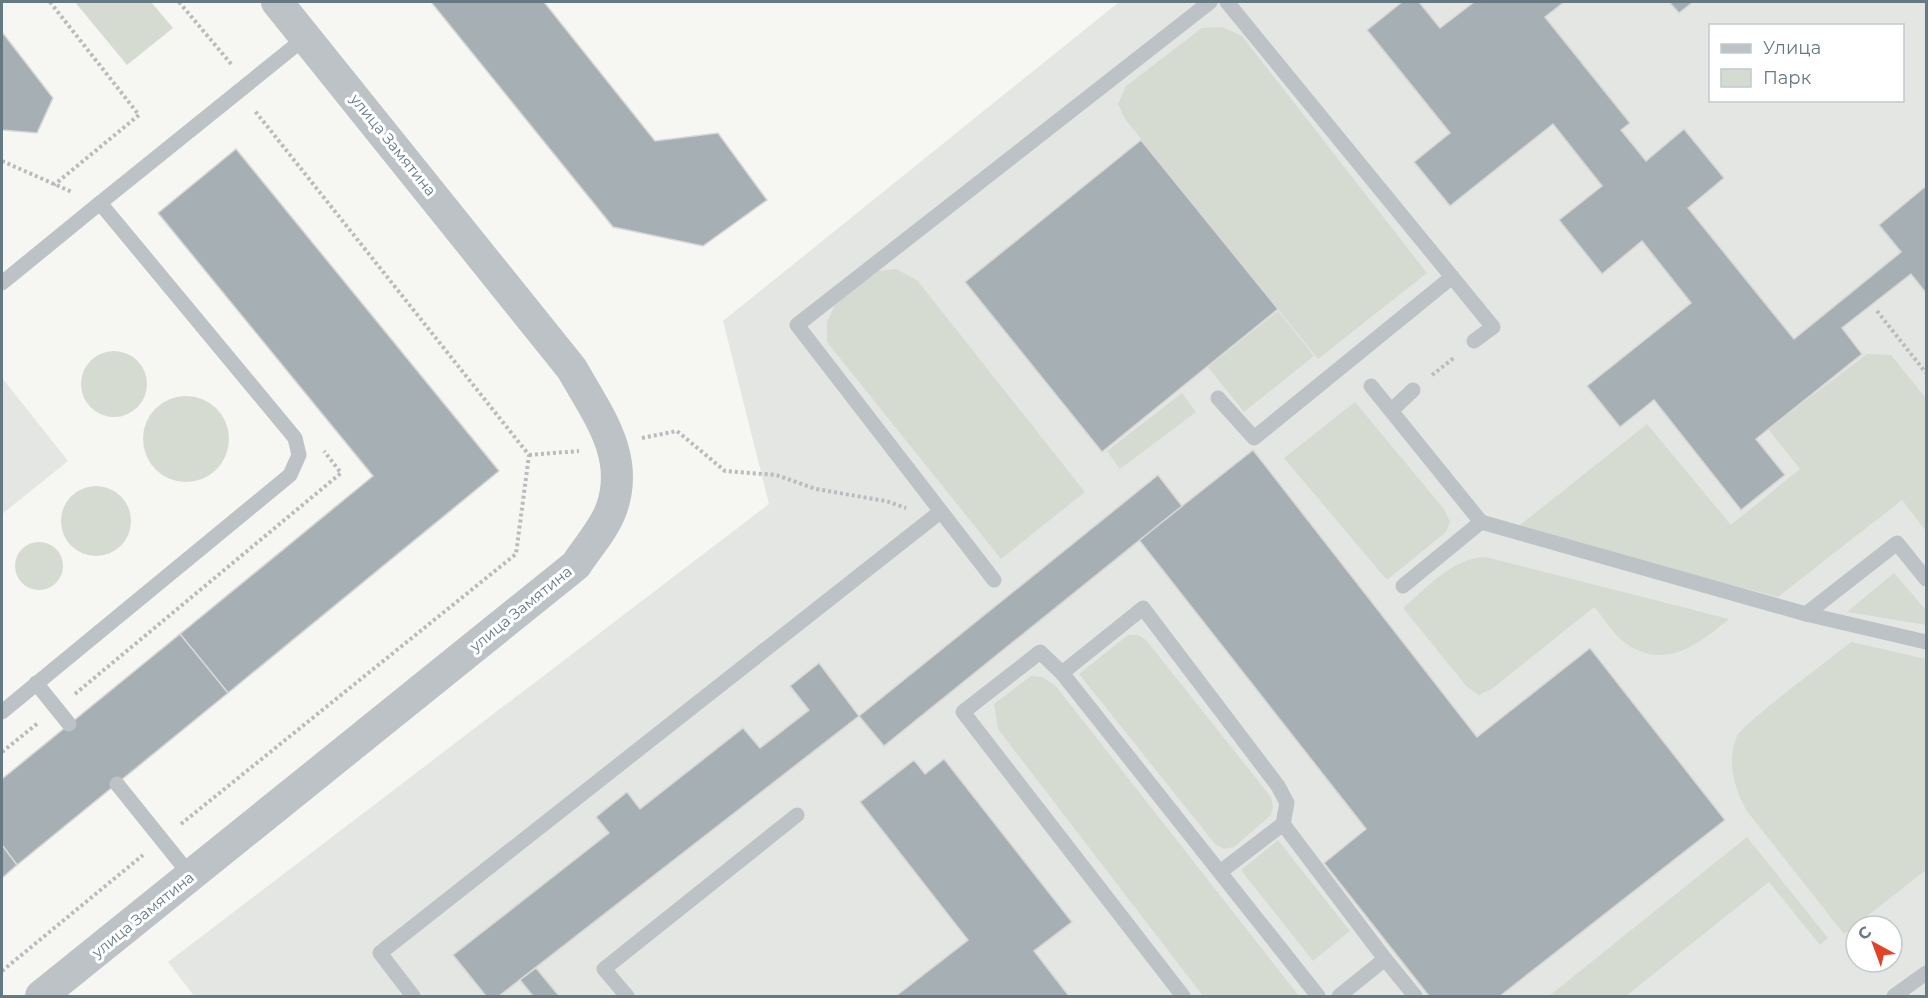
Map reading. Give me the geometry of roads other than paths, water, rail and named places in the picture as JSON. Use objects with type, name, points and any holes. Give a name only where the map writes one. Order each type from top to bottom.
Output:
[{"type":"street","name":"улица Замятина","points":[[42,996],[576,565],[610,512],[619,478],[609,435],[572,369],[277,2]]},
{"type":"lane","points":[[994,580],[936,515],[797,325],[1210,2]]},
{"type":"lane","points":[[1227,2],[1493,327],[1474,340]]},
{"type":"lane","points":[[2,284],[306,37]]},
{"type":"lane","points":[[2,712],[290,475],[299,455],[295,438],[100,203]]},
{"type":"lane","points":[[1218,398],[1254,438],[1452,277]]},
{"type":"lane","points":[[1371,386],[1481,522],[1806,614],[1926,642]]},
{"type":"lane","points":[[1392,410],[1413,390]]},
{"type":"lane","points":[[413,996],[380,953],[936,515]]},
{"type":"lane","points":[[1403,586],[1481,522]]},
{"type":"lane","points":[[1806,614],[1897,543],[1926,579]]},
{"type":"lane","points":[[1062,673],[1143,608],[1278,786],[1287,803],[1282,824],[1220,872]]},
{"type":"lane","points":[[1183,996],[963,712],[1040,652],[1062,673],[1318,996]]},
{"type":"lane","points":[[36,684],[69,724]]},
{"type":"lane","points":[[117,784],[191,876]]},
{"type":"lane","points":[[627,996],[604,969],[797,814]]},
{"type":"lane","points":[[1282,824],[1415,996]]},
{"type":"lane","points":[[1339,996],[1385,959]]},
{"type":"lane","points":[[1894,996],[1926,973]]}]
